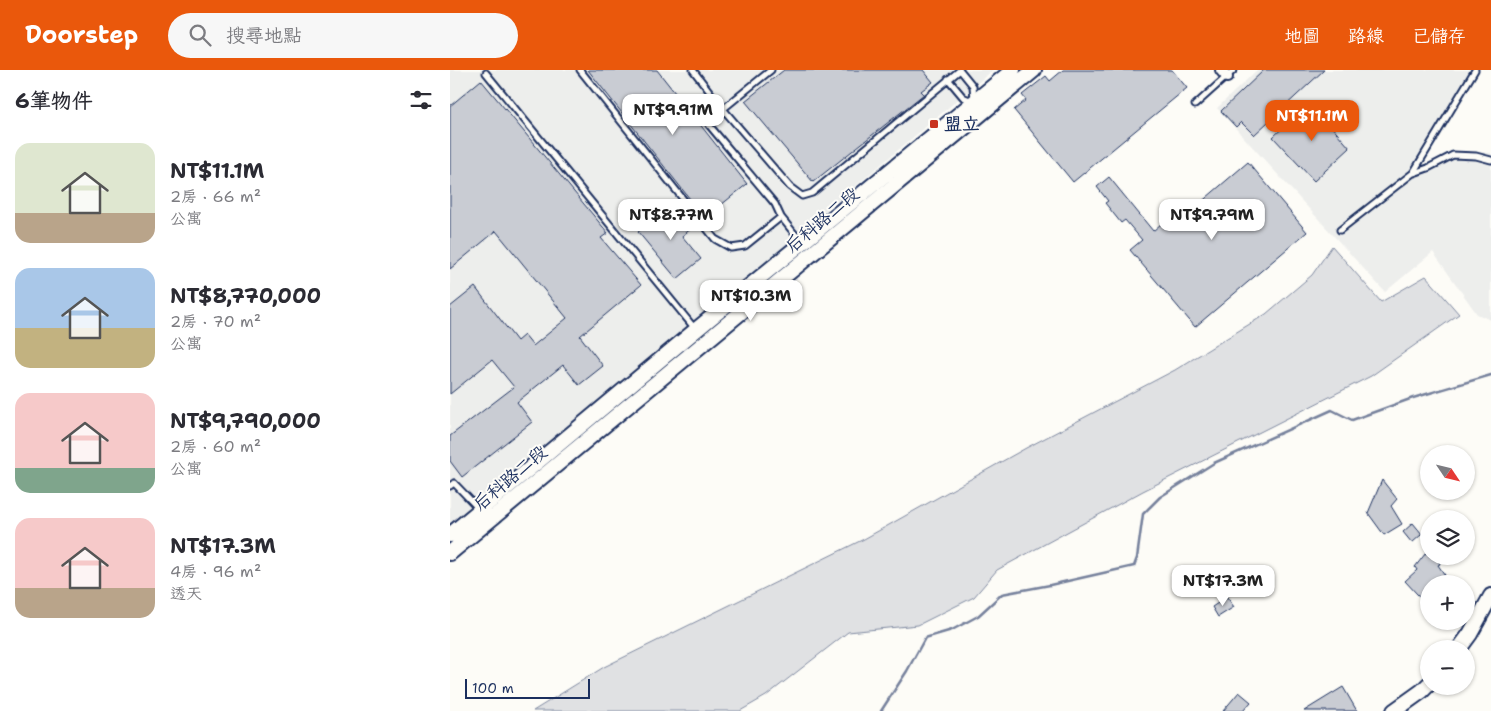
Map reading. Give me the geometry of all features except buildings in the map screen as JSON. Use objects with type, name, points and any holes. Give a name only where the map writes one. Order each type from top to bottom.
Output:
[{"type":"street","name":"后科路二段","points":[[450,535],[485,515],[706,341],[811,253],[979,107],[1013,70]]},
{"type":"street","name":"后科路二段","points":[[450,553],[485,515],[696,330],[803,243],[979,107],[1034,70]]},
{"type":"street","points":[[696,330],[706,341]]},
{"type":"street","points":[[1466,640],[1491,596]]},
{"type":"street","points":[[1394,711],[1420,692]]},
{"type":"lane","points":[[580,70],[715,239],[732,248],[745,246],[781,217]]},
{"type":"lane","points":[[693,70],[790,187],[802,196],[812,193],[957,71],[973,86],[979,107]]},
{"type":"lane","points":[[724,109],[771,70]]},
{"type":"lane","points":[[1413,173],[1475,70]]},
{"type":"lane","points":[[1194,106],[1227,72]]},
{"type":"lane","points":[[486,73],[696,330]]},
{"type":"lane","points":[[948,79],[963,96],[979,107]]},
{"type":"lane","points":[[709,126],[775,204],[781,217],[803,243]]},
{"type":"lane","points":[[1340,230],[1413,173],[1428,168],[1453,155],[1476,156],[1491,160]]},
{"type":"lane","points":[[450,486],[454,483],[485,515]]},
{"type":"shaded area","points":[[450,70],[993,70],[673,340],[450,547]]},
{"type":"shaded area","points":[[1257,70],[1470,70],[1416,162],[1426,166],[1453,151],[1491,153],[1491,320],[1477,314],[1433,252],[1385,292],[1217,108]]},
{"type":"shaded area","points":[[1332,246],[1381,302],[1426,276],[1459,314],[1371,376],[1143,491],[997,570],[974,597],[918,625],[848,632],[766,696],[740,711],[533,711],[604,667],[864,539],[1026,448],[1175,370],[1266,314],[1312,275]]},
{"type":"waterway","points":[[881,711],[907,671],[925,638],[952,630],[978,616],[1002,594],[1134,566],[1137,558],[1143,514],[1160,497],[1214,463],[1332,410],[1352,420],[1413,398],[1491,375]]},
{"type":"place","name":"盟立","points":[[934,124]]}]
